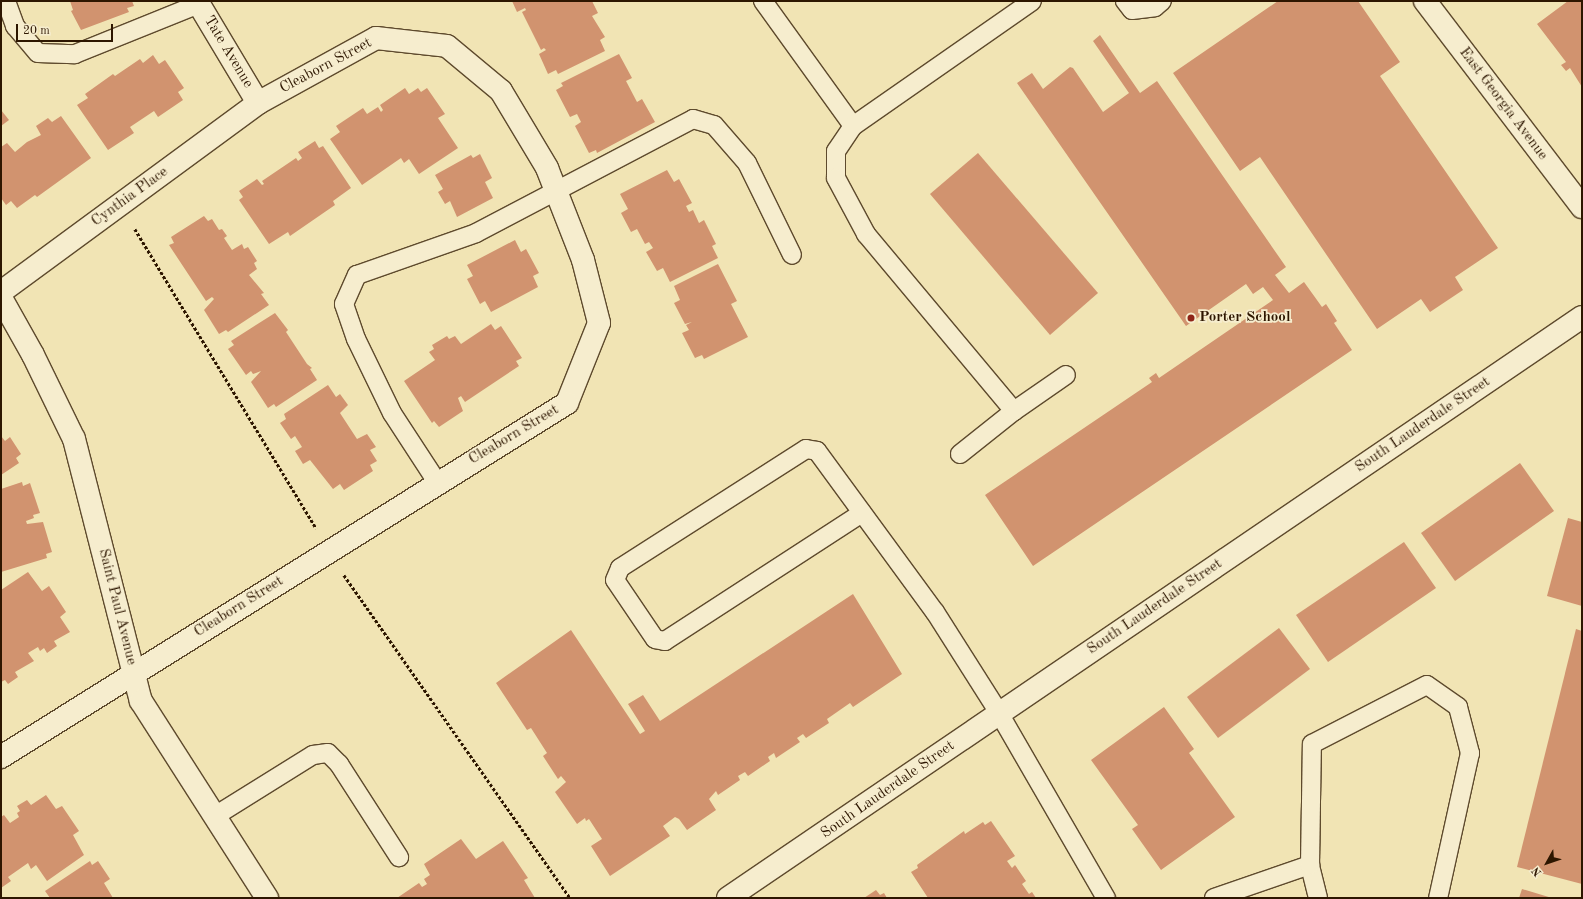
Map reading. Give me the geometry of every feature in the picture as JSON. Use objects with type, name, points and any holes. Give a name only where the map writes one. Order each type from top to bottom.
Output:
[{"type":"street","name":"East Georgia Avenue","points":[[1425,1],[1582,207]]},
{"type":"street","name":"Tate Avenue","points":[[198,2],[258,102]]},
{"type":"street","name":"Cleaborn Street","points":[[1,757],[133,672],[567,402],[599,323],[582,260],[547,168],[501,91],[447,46],[376,38],[258,102]]},
{"type":"street","name":"Cynthia Place","points":[[1,292],[258,102]]},
{"type":"street","name":"Saint Paul Avenue","points":[[1,298],[33,355],[74,439],[141,701],[267,898]]},
{"type":"street","name":"South Lauderdale Street","points":[[728,898],[850,818],[999,712],[1582,317]]},
{"type":"lane","points":[[6,1],[15,26],[38,53],[75,54],[198,2]]},
{"type":"lane","points":[[763,1],[853,126]]},
{"type":"lane","points":[[1014,411],[866,234],[836,178],[836,151],[853,126],[1032,1]]},
{"type":"lane","points":[[1125,1],[1132,10],[1155,7],[1162,1]]},
{"type":"lane","points":[[437,482],[392,413],[356,339],[344,304],[357,275],[476,233],[555,190],[693,119],[714,125],[747,163],[792,255]]},
{"type":"lane","points":[[960,454],[1014,411],[1066,375]]},
{"type":"lane","points":[[862,513],[665,642],[655,639],[615,580],[620,568],[806,449],[817,450],[935,612],[999,712],[1106,898]]},
{"type":"lane","points":[[1318,898],[1310,865],[1312,744],[1427,685],[1458,707],[1470,753],[1438,898]]},
{"type":"lane","points":[[215,816],[313,755],[328,753],[339,764],[399,857]]},
{"type":"lane","points":[[1214,898],[1310,865]]},
{"type":"building","points":[[70,1],[132,1],[134,6],[127,8],[129,12],[81,30],[71,11],[73,10]]},
{"type":"building","points":[[512,1],[592,1],[598,13],[592,16],[605,37],[600,40],[605,51],[558,74],[556,70],[548,74],[539,54],[546,50],[544,48],[541,50],[522,12],[526,10],[525,8],[517,12]]},
{"type":"building","points":[[1278,1],[1358,1],[1400,62],[1380,76],[1498,248],[1455,277],[1463,290],[1430,312],[1421,299],[1377,329],[1260,157],[1240,171],[1173,73]]},
{"type":"building","points":[[1568,1],[1582,1],[1582,87],[1570,68],[1566,71],[1561,65],[1566,62],[1537,24]]},
{"type":"building","points":[[1100,35],[1140,93],[1157,81],[1286,267],[1275,275],[1289,293],[1304,282],[1322,307],[1326,304],[1337,321],[1334,323],[1352,350],[1033,566],[985,495],[1152,382],[1149,378],[1156,373],[1159,378],[1273,300],[1263,287],[1253,294],[1246,284],[1186,326],[1017,83],[1032,73],[1043,89],[1070,67],[1073,68],[1103,112],[1129,93],[1093,41]]},
{"type":"building","points":[[619,54],[632,78],[626,81],[637,102],[642,99],[655,122],[597,153],[596,150],[589,153],[575,126],[581,122],[577,114],[570,117],[556,90],[563,86],[561,83]]},
{"type":"building","points":[[153,55],[159,64],[165,60],[184,88],[178,92],[183,100],[158,117],[154,111],[130,127],[134,133],[108,150],[77,105],[88,98],[85,94],[113,74],[115,76],[140,59],[143,63]]},
{"type":"building","points":[[405,88],[409,94],[418,88],[421,92],[427,88],[445,114],[438,118],[458,148],[419,174],[409,159],[404,163],[401,158],[362,185],[330,139],[340,132],[336,126],[363,108],[367,114],[378,107],[381,112],[383,110],[380,105]]},
{"type":"building","points":[[1,110],[9,120],[1,126]]},
{"type":"building","points":[[61,116],[91,158],[37,197],[35,195],[17,208],[11,201],[6,205],[1,198],[1,147],[7,143],[15,152],[27,142],[41,135],[36,126],[48,118],[52,122]]},
{"type":"building","points":[[315,141],[319,148],[323,146],[351,188],[333,201],[335,205],[290,236],[288,232],[269,244],[239,200],[243,197],[239,191],[257,179],[262,185],[264,184],[262,181],[296,158],[298,161],[302,158],[298,152]]},
{"type":"building","points":[[978,153],[1098,293],[1050,335],[930,194]]},
{"type":"building","points":[[480,154],[492,178],[485,182],[493,198],[457,217],[450,201],[445,204],[438,192],[443,189],[435,175],[471,155],[473,158]]},
{"type":"building","points":[[667,170],[674,182],[679,179],[692,203],[686,206],[689,212],[693,210],[699,223],[704,220],[716,244],[712,246],[718,258],[670,282],[663,268],[657,271],[646,252],[653,248],[649,242],[645,244],[637,229],[631,232],[621,213],[628,209],[620,194]]},
{"type":"building","points":[[204,216],[208,221],[212,219],[219,230],[222,229],[227,236],[224,238],[232,250],[242,244],[244,249],[248,247],[257,261],[254,263],[257,269],[249,275],[264,293],[261,294],[269,305],[228,332],[226,330],[219,334],[204,310],[214,299],[212,297],[206,301],[169,245],[174,243],[171,237]]},
{"type":"building","points":[[515,240],[521,252],[526,249],[539,273],[533,276],[538,287],[491,312],[485,301],[480,304],[467,279],[473,276],[467,265]]},
{"type":"building","points":[[718,264],[737,301],[731,304],[748,337],[704,359],[702,355],[695,358],[682,333],[689,330],[686,325],[692,322],[685,324],[674,303],[680,300],[674,286]]},
{"type":"building","points":[[275,313],[288,330],[286,332],[307,364],[312,368],[310,369],[317,380],[276,407],[274,404],[268,408],[251,382],[261,371],[253,374],[251,371],[246,375],[228,349],[234,345],[231,341]]},
{"type":"building","points":[[491,324],[495,330],[501,326],[522,358],[516,361],[519,366],[465,402],[461,396],[458,398],[463,411],[439,427],[434,421],[432,423],[404,381],[435,360],[429,352],[434,349],[432,345],[447,336],[449,339],[455,336],[461,344]]},
{"type":"building","points":[[328,385],[336,397],[340,394],[348,405],[340,413],[357,439],[367,434],[376,447],[370,450],[377,461],[370,465],[373,471],[344,490],[340,484],[333,489],[310,460],[303,464],[295,451],[302,447],[295,436],[291,439],[280,423],[286,419],[284,414]]},
{"type":"building","points":[[1,436],[5,441],[10,437],[21,454],[16,458],[19,463],[1,475]]},
{"type":"building","points":[[1520,463],[1554,511],[1455,581],[1421,533]]},
{"type":"building","points":[[22,482],[23,486],[30,483],[40,513],[33,515],[34,518],[26,521],[27,524],[43,522],[52,552],[46,554],[47,558],[1,572],[1,489]]},
{"type":"building","points":[[1568,518],[1582,522],[1582,606],[1547,596]]},
{"type":"building","points":[[1404,542],[1436,588],[1328,662],[1296,615]]},
{"type":"building","points":[[28,572],[42,591],[49,586],[66,612],[60,617],[70,632],[54,641],[57,646],[47,653],[44,648],[40,651],[38,647],[28,653],[34,661],[15,672],[18,677],[8,684],[5,680],[1,682],[1,590]]},
{"type":"building","points":[[853,594],[902,674],[853,707],[850,703],[827,719],[829,723],[806,738],[803,734],[797,738],[800,742],[776,758],[774,753],[768,757],[770,761],[748,776],[745,772],[738,776],[740,780],[718,795],[716,791],[709,799],[716,810],[687,830],[679,819],[675,817],[663,826],[670,836],[610,876],[591,846],[602,839],[589,819],[586,821],[585,818],[577,824],[555,792],[566,782],[561,776],[558,779],[543,756],[547,753],[531,728],[527,730],[496,683],[571,630],[640,734],[645,731],[628,704],[643,695],[660,721]]},
{"type":"building","points":[[1279,628],[1310,669],[1218,738],[1187,697]]},
{"type":"building","points":[[1576,629],[1582,631],[1582,884],[1517,867]]},
{"type":"building","points":[[1164,707],[1194,749],[1189,753],[1235,817],[1161,870],[1132,829],[1138,825],[1091,760]]},
{"type":"building","points":[[46,795],[56,809],[62,806],[79,831],[73,835],[84,855],[47,881],[36,865],[31,869],[28,863],[8,877],[11,881],[1,888],[1,817],[4,815],[10,823],[19,817],[17,813],[20,811],[17,806],[27,800],[31,805]]},
{"type":"building","points":[[991,821],[1015,856],[1007,861],[1012,868],[1015,865],[1026,881],[1022,884],[1029,894],[1032,892],[1036,898],[928,898],[911,872],[918,868],[917,865],[964,831],[965,834],[983,822],[985,825]]},
{"type":"building","points":[[461,839],[476,859],[503,841],[528,878],[524,880],[535,898],[397,898],[419,883],[422,887],[427,884],[424,879],[430,875],[424,864]]},
{"type":"building","points":[[90,861],[92,865],[98,861],[110,879],[104,883],[113,898],[50,898],[45,891]]},
{"type":"building","points":[[1522,889],[1552,898],[1519,898]]},
{"type":"building","points":[[876,890],[880,895],[884,893],[887,898],[864,898]]},
{"type":"place","name":"Porter School","points":[[1191,318]]}]
